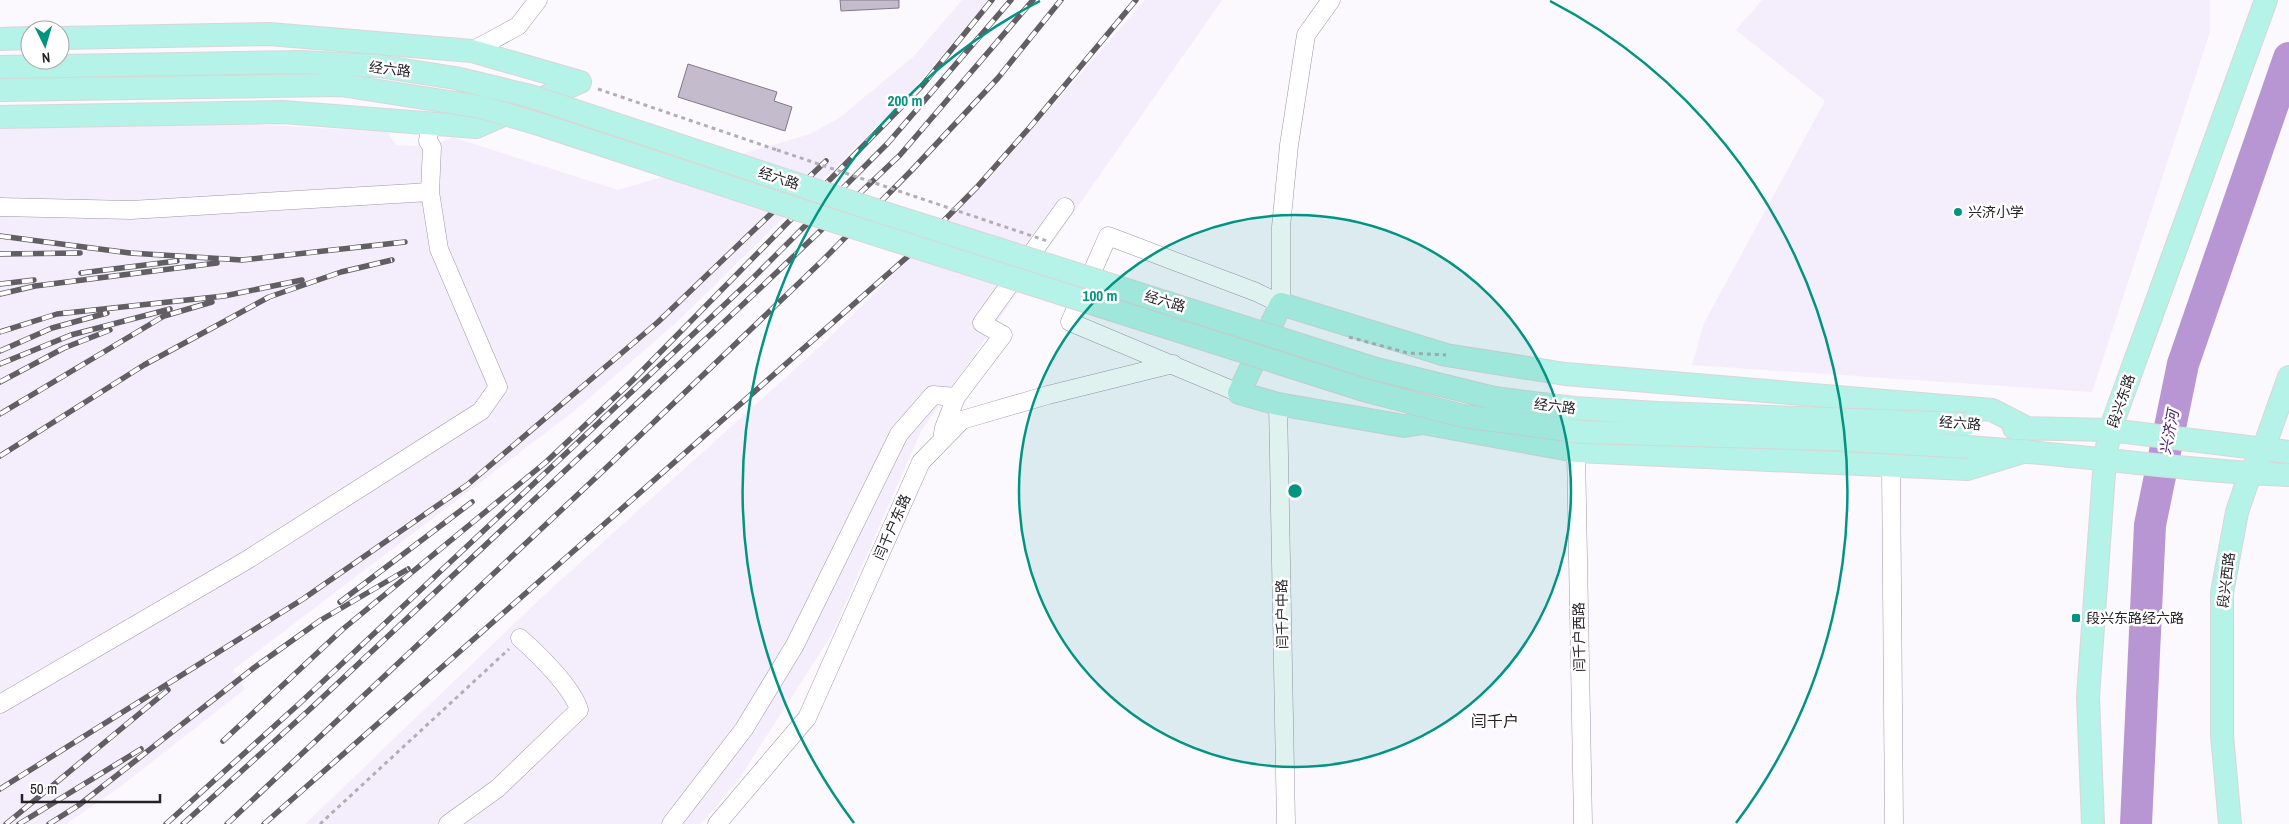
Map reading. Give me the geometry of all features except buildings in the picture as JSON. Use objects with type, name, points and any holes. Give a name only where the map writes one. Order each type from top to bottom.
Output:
[{"type":"main road","name":"段兴东路","points":[[2093,824],[2088,697],[2105,459],[2110,430],[2266,0]]},
{"type":"main road","points":[[70,38],[269,34],[472,50],[580,82]]},
{"type":"main road","points":[[0,39],[20,38]]},
{"type":"main road","name":"经六路","points":[[0,67],[302,62],[378,66],[455,78],[530,96],[881,212],[1376,369],[1494,398],[1574,408],[1658,413],[1967,424],[2105,459],[2250,474],[2289,475]]},
{"type":"main road","points":[[0,117],[283,112],[476,127],[580,82]]},
{"type":"main road","name":"经六路","points":[[0,90],[341,85],[481,107],[542,124],[803,211],[1348,385],[1463,416],[1582,432],[1831,439],[1968,447],[2110,430],[2289,452]]},
{"type":"main road","points":[[1281,304],[1446,355],[1565,374],[1992,410],[2028,440],[1967,469],[1576,451],[1423,422],[1404,426],[1278,404],[1239,393],[1281,304]]},
{"type":"main road","name":"段兴西路","points":[[2230,824],[2222,735],[2222,593],[2237,512],[2250,474],[2263,450],[2289,377]]},
{"type":"street","points":[[472,50],[518,26],[538,0]]},
{"type":"street","points":[[1239,393],[1070,322],[1108,236],[1256,292],[1281,304],[1281,227],[1288,154],[1306,35],[1331,0]]},
{"type":"street","points":[[0,704],[247,560],[481,411],[498,387],[439,249],[430,192],[432,147],[428,141],[430,124]]},
{"type":"street","points":[[0,207],[131,210],[430,192]]},
{"type":"street","points":[[942,441],[944,428],[956,397],[1003,335],[982,323],[1065,206]]},
{"type":"street","name":"闫千户东路","points":[[717,824],[807,718],[921,462],[962,420],[1048,395],[1173,364]]},
{"type":"street","points":[[671,824],[744,729],[795,645],[899,434],[933,395],[956,397]]},
{"type":"street","name":"闫千户中路","points":[[1278,404],[1286,824]]},
{"type":"street","name":"闫千户西路","points":[[1576,451],[1583,824]]},
{"type":"street","points":[[1891,466],[1894,824]]},
{"type":"street","points":[[448,824],[498,788],[579,710],[576,698],[520,638]]},
{"type":"path","points":[[580,82],[1056,244]]},
{"type":"path","points":[[320,824],[520,638]]},
{"type":"shaded area","points":[[962,0],[989,0],[904,100],[677,322],[573,412],[233,670],[245,689],[120,787],[66,824],[0,824],[0,127],[251,124],[387,132],[396,145],[432,147],[452,137],[618,190],[810,134],[838,119],[914,56]]},
{"type":"shaded area","points":[[1145,0],[1222,0],[921,431],[832,634],[739,779],[701,824],[305,824],[541,598],[825,342],[982,187]]},
{"type":"shaded area","name":"兴济小学","points":[[1762,0],[2210,0],[2210,32],[2092,392],[1692,365],[1704,323],[1825,101],[1736,30]]},
{"type":"waterway","name":"兴济河","points":[[2136,824],[2150,525],[2183,364],[2289,58]]},
{"type":"railway","points":[[223,741],[343,629],[546,462],[631,382],[921,87],[992,0]]},
{"type":"railway","points":[[166,824],[300,703],[754,277],[888,143],[1011,0]]},
{"type":"railway","points":[[183,824],[308,711],[900,155],[1033,0]]},
{"type":"railway","points":[[227,824],[605,469],[822,261],[912,170],[998,78],[1061,0]]},
{"type":"railway","points":[[264,824],[914,251],[977,187],[1030,127],[1136,0]]},
{"type":"railway","points":[[0,789],[303,599],[467,485],[658,322],[826,161]]},
{"type":"railway","points":[[0,236],[130,253],[242,260],[405,242]]},
{"type":"railway","points":[[0,254],[80,253]]},
{"type":"railway","points":[[0,456],[144,365],[269,297],[341,272],[392,260]]},
{"type":"railway","points":[[81,273],[177,261]]},
{"type":"railway","points":[[0,294],[35,286],[217,263]]},
{"type":"railway","points":[[0,284],[34,280]]},
{"type":"railway","points":[[0,332],[57,314],[224,296],[302,280]]},
{"type":"railway","points":[[0,414],[164,316],[212,302]]},
{"type":"railway","points":[[0,364],[71,335],[170,309]]},
{"type":"railway","points":[[0,351],[52,328],[107,313]]},
{"type":"railway","points":[[0,382],[64,348],[110,330]]},
{"type":"railway","points":[[340,602],[472,502]]},
{"type":"railway","points":[[49,824],[79,805],[255,667],[321,620],[408,569]]},
{"type":"railway","points":[[6,824],[168,690]]},
{"type":"railway","points":[[19,824],[141,749]]},
{"type":"place","name":"兴济小学","points":[[1958,212]]},
{"type":"place","name":"段兴东路经六路","points":[[2076,618]]},
{"type":"district","name":"闫千户","points":[[1495,721]]}]
